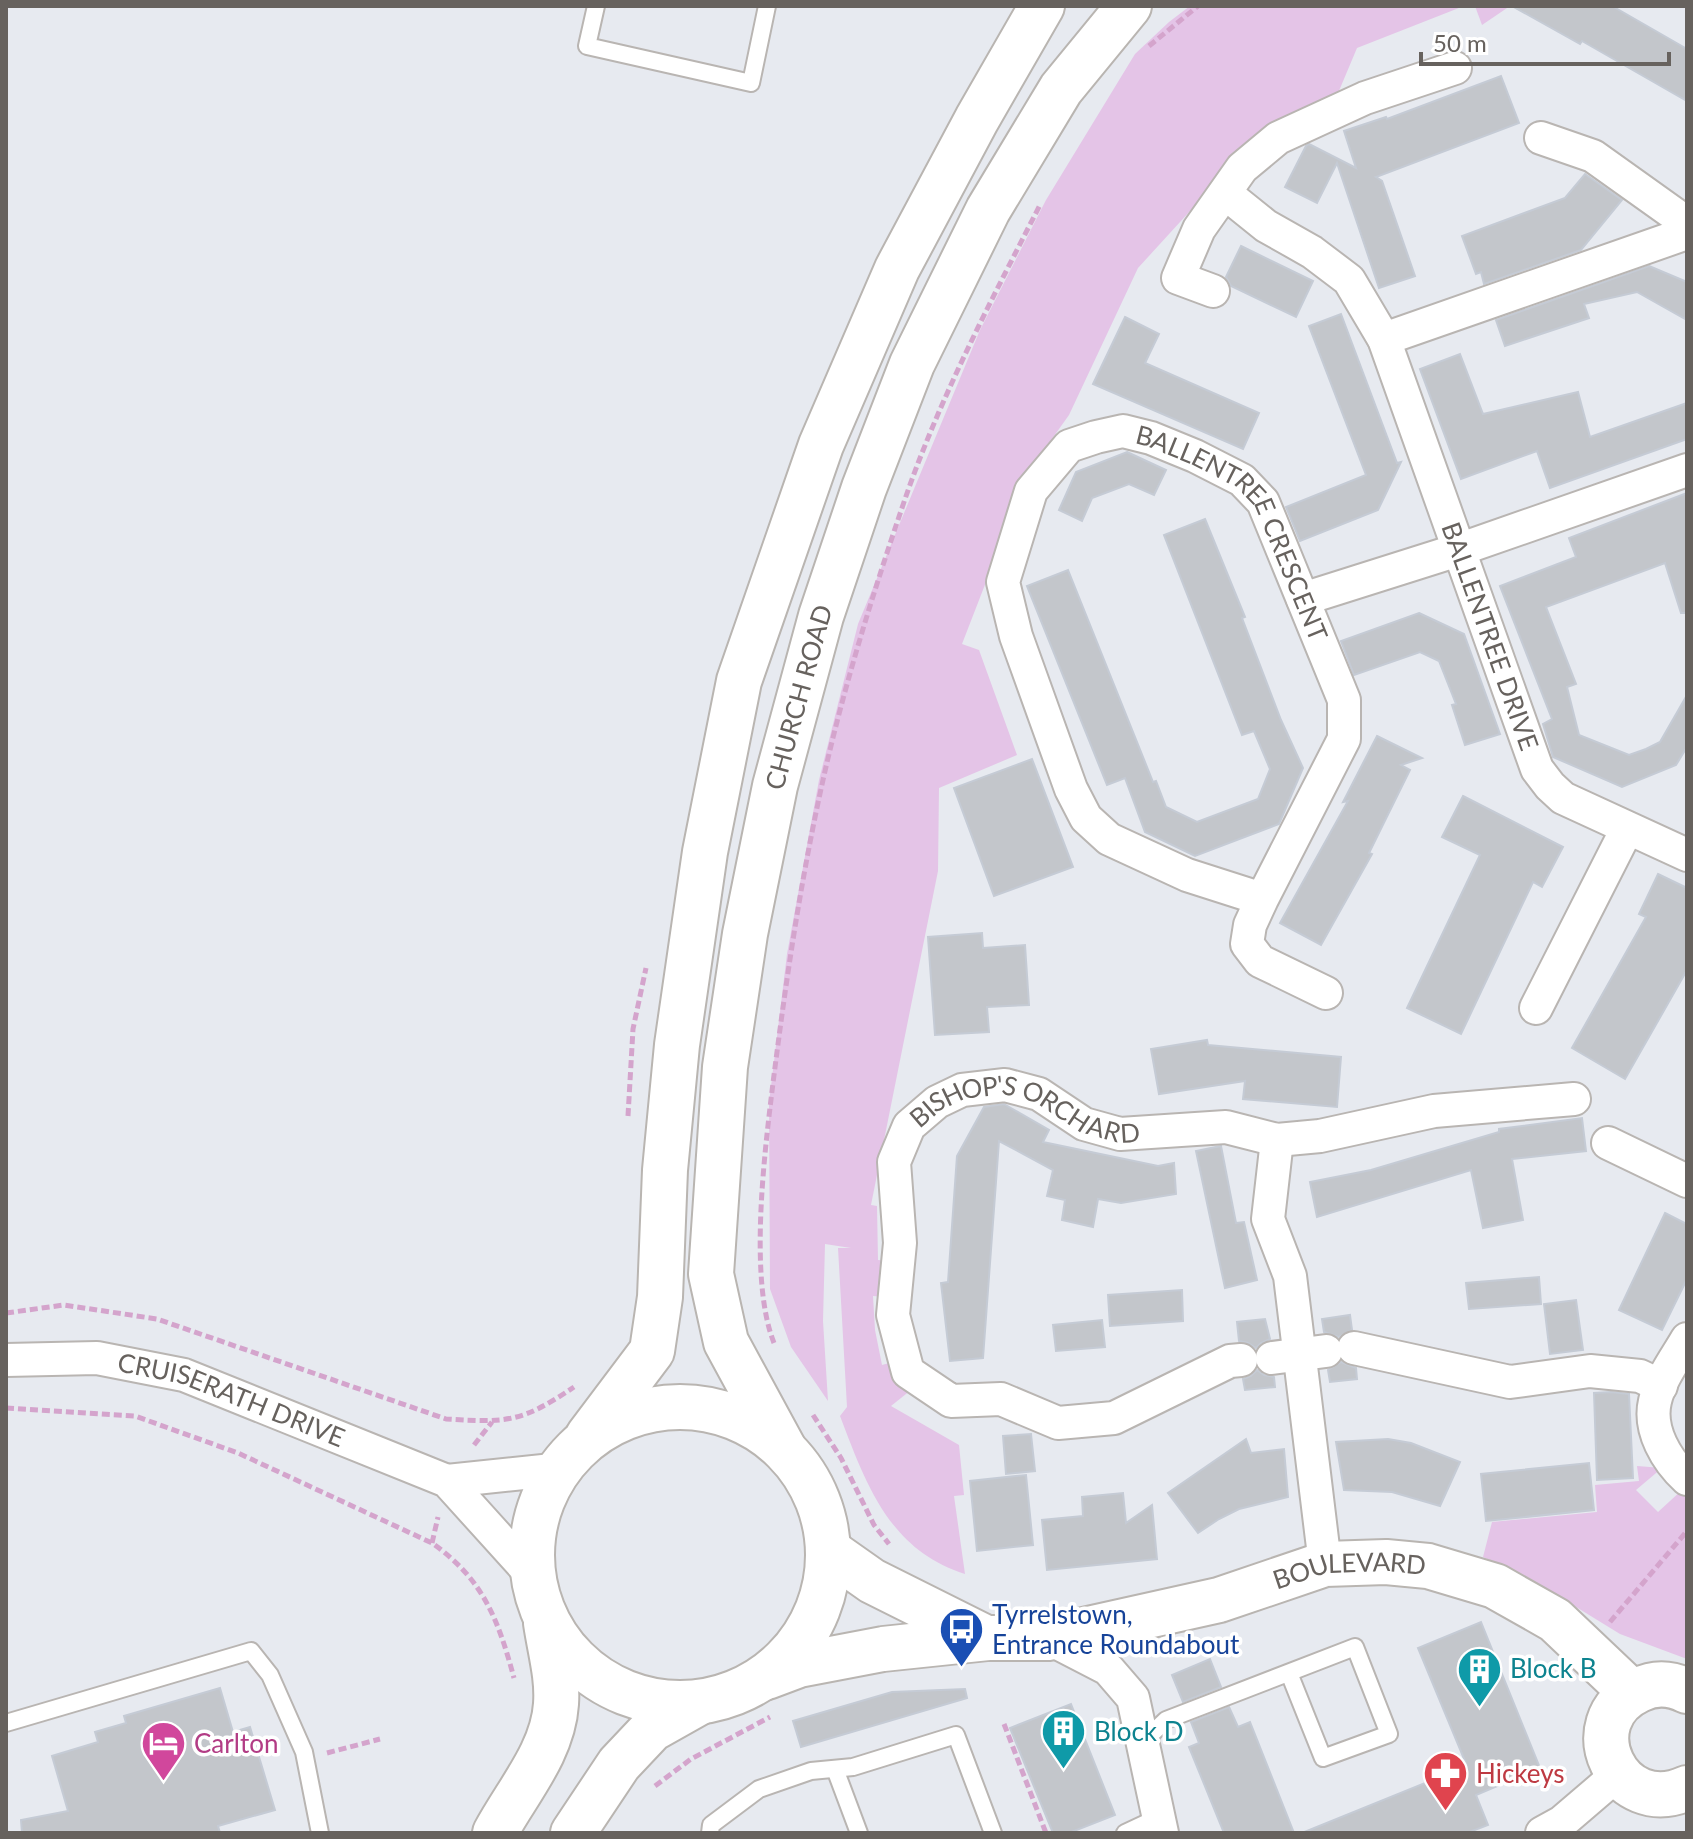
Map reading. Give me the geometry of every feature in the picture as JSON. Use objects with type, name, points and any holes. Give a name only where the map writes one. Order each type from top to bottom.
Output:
[{"type":"main road","points":[[495,1833],[548,1743],[556,1705],[555,1675],[546,1622],[531,1574],[530,1543],[575,1452],[652,1351],[660,1297],[665,1170],[677,1045],[705,852],[739,681],[821,445],[897,269],[1042,6]]},
{"type":"main road","name":"CHURCH ROAD","points":[[783,1447],[726,1342],[711,1274],[725,1067],[745,934],[775,786],[821,616],[864,488],[912,364],[996,196],[1061,89],[1129,6]]},
{"type":"main road","points":[[575,1452],[617,1419],[649,1408],[690,1406],[740,1419],[783,1447],[804,1473],[819,1504],[828,1550],[826,1578],[819,1605],[769,1696]]},
{"type":"main road","name":"BOULEVARD","points":[[828,1550],[872,1581],[988,1638]]},
{"type":"main road","name":"BOULEVARD","points":[[702,1701],[731,1694],[769,1696],[799,1665],[883,1649],[988,1638],[1048,1638],[1219,1600],[1325,1564],[1386,1562],[1428,1566],[1495,1586],[1555,1620],[1632,1693]]},
{"type":"main road","points":[[546,1622],[562,1647],[605,1684],[629,1695],[665,1702],[702,1701]]},
{"type":"main road","points":[[1687,1691],[1662,1684],[1632,1693],[1614,1711],[1607,1727],[1606,1743],[1610,1760],[1627,1784],[1652,1794],[1664,1795],[1687,1788]]},
{"type":"main road","points":[[573,1833],[619,1764],[652,1729],[702,1701]]},
{"type":"street","points":[[1213,291],[1178,278],[1199,229],[1242,168],[1278,138],[1365,98],[1455,68]]},
{"type":"street","points":[[1541,138],[1593,156],[1687,223]]},
{"type":"street","name":"BALLENTREE DRIVE","points":[[1225,193],[1266,226],[1312,252],[1349,280],[1374,318],[1537,769],[1563,798],[1627,829],[1686,851]]},
{"type":"street","points":[[1384,339],[1687,233]]},
{"type":"street","name":"BALLENTREE CRESCENT","points":[[1262,899],[1187,875],[1109,839],[1086,818],[1071,789],[1016,636],[1003,582],[1031,491],[1069,446],[1123,431],[1151,438],[1242,480],[1263,502],[1344,700],[1344,739],[1262,899],[1250,925],[1247,944],[1260,961],[1326,993]]},
{"type":"street","points":[[1303,599],[1458,550],[1687,470]]},
{"type":"street","points":[[1536,1008],[1627,829]]},
{"type":"street","name":"BISHOP'S ORCHARD","points":[[1299,1354],[1230,1361],[1114,1418],[1058,1423],[1001,1399],[951,1401],[908,1372],[893,1315],[900,1243],[894,1162],[909,1126],[937,1102],[962,1090],[1005,1085],[1039,1094],[1084,1124],[1120,1134],[1226,1127],[1277,1140],[1320,1136],[1434,1111],[1574,1099]]},
{"type":"street","points":[[1277,1140],[1268,1219],[1290,1276],[1325,1564]]},
{"type":"street","points":[[1608,1143],[1687,1181]]},
{"type":"street","points":[[1687,1339],[1655,1403],[1659,1441],[1673,1466],[1687,1479]]},
{"type":"street","points":[[1299,1354],[1510,1382],[1590,1371],[1640,1376],[1661,1386]]},
{"type":"street","name":"CRUISERATH DRIVE","points":[[6,1360],[97,1358],[184,1375],[447,1481]]},
{"type":"street","points":[[531,1574],[447,1481],[575,1452]]},
{"type":"street","points":[[1048,1638],[1108,1669],[1133,1698],[1160,1826]]},
{"type":"street","points":[[1542,1833],[1562,1822],[1618,1774]]},
{"type":"lane","points":[[596,6],[587,46],[751,83],[767,6]]},
{"type":"lane","points":[[1141,1744],[1166,1720],[1355,1647],[1389,1734],[1323,1758],[1289,1673]]},
{"type":"lane","points":[[6,1723],[251,1651],[270,1675],[306,1759],[320,1833]]},
{"type":"lane","points":[[710,1833],[711,1825],[759,1789],[811,1771],[853,1767],[956,1735],[993,1833]]},
{"type":"lane","points":[[835,1769],[859,1833]]},
{"type":"lane","points":[[1125,1833],[1160,1826]]},
{"type":"path","points":[[1139,56],[1198,6]]},
{"type":"path","points":[[777,1352],[769,1332],[762,1278],[761,1234],[767,1138],[785,989],[823,781],[845,691],[904,500],[941,407],[1040,204]]},
{"type":"path","points":[[6,1313],[64,1305],[157,1319],[446,1419],[492,1422]]},
{"type":"path","points":[[6,1408],[135,1416],[238,1453],[432,1543],[456,1560],[479,1589],[500,1632],[517,1690]]},
{"type":"path","points":[[811,1412],[841,1458],[874,1525],[891,1546]]},
{"type":"path","points":[[1585,1649],[1687,1531]]},
{"type":"path","points":[[644,1794],[769,1696]]},
{"type":"path","points":[[1004,1724],[1046,1833]]},
{"type":"path","points":[[306,1759],[380,1739]]},
{"type":"shaded area","points":[[1190,6],[1464,6],[1357,48],[1336,98],[1212,187],[1138,268],[1069,415],[1029,471],[962,644],[979,650],[1017,755],[939,788],[938,871],[871,1205],[877,1206],[878,1260],[891,1261],[886,1297],[873,1296],[875,1330],[882,1365],[893,1362],[911,1390],[891,1406],[959,1445],[964,1495],[954,1496],[965,1574],[917,1549],[899,1531],[871,1490],[840,1416],[847,1407],[838,1248],[851,1248],[825,1244],[823,1321],[828,1401],[791,1347],[770,1289],[769,1103],[787,954],[819,780],[858,624],[980,330],[1046,200],[1135,54]]},
{"type":"shaded area","points":[[1475,6],[1510,6],[1482,25]]},
{"type":"shaded area","points":[[1637,1466],[1662,1468],[1636,1490],[1658,1512],[1682,1490],[1687,1495],[1687,1659],[1620,1634],[1529,1578],[1483,1557],[1492,1522],[1597,1512],[1595,1485],[1639,1481]]},
{"type":"building","points":[[1512,6],[1612,6],[1687,49],[1687,101],[1582,41],[1580,44]]},
{"type":"building","points":[[1501,76],[1519,123],[1376,177],[1382,181],[1415,276],[1379,288],[1337,163],[1317,203],[1285,187],[1306,146],[1309,144],[1356,168],[1344,131],[1387,119]]},
{"type":"building","points":[[1585,174],[1622,200],[1581,250],[1484,284],[1481,272],[1476,274],[1462,236],[1565,198]]},
{"type":"building","points":[[1241,246],[1313,281],[1296,317],[1231,286],[1226,277]]},
{"type":"building","points":[[1649,266],[1687,282],[1687,320],[1637,292],[1584,304],[1589,318],[1505,346],[1496,320]]},
{"type":"building","points":[[1341,314],[1397,463],[1401,462],[1378,510],[1300,541],[1286,507],[1366,475],[1309,326]]},
{"type":"building","points":[[1125,317],[1159,334],[1145,363],[1259,413],[1243,449],[1093,384]]},
{"type":"building","points":[[1460,354],[1483,414],[1578,392],[1590,437],[1687,403],[1687,439],[1550,488],[1537,451],[1461,479],[1420,369]]},
{"type":"building","points":[[1127,452],[1166,470],[1154,495],[1129,484],[1092,498],[1082,521],[1059,510],[1076,472]]},
{"type":"building","points":[[1687,493],[1687,613],[1681,613],[1665,563],[1546,607],[1576,684],[1567,687],[1579,735],[1629,755],[1646,749],[1660,742],[1687,695],[1687,747],[1676,765],[1622,787],[1553,757],[1543,724],[1552,719],[1500,586],[1576,557],[1569,538]]},
{"type":"building","points":[[1205,519],[1245,617],[1242,618],[1281,720],[1303,768],[1279,824],[1195,856],[1145,832],[1125,778],[1107,785],[1027,586],[1068,570],[1153,782],[1156,781],[1166,807],[1197,822],[1258,799],[1270,769],[1254,731],[1242,735],[1164,535]]},
{"type":"building","points":[[1419,613],[1464,634],[1500,734],[1465,745],[1452,705],[1456,704],[1439,661],[1420,652],[1354,675],[1341,641]]},
{"type":"building","points":[[1377,736],[1422,758],[1401,765],[1410,770],[1369,853],[1372,854],[1321,945],[1280,923],[1348,801],[1343,802]]},
{"type":"building","points":[[1032,759],[1073,867],[994,896],[954,788]]},
{"type":"building","points":[[1463,796],[1563,847],[1542,887],[1533,882],[1461,1034],[1407,1008],[1480,855],[1442,837]]},
{"type":"building","points":[[1658,874],[1687,888],[1687,970],[1625,1079],[1572,1048],[1646,917],[1639,914]]},
{"type":"building","points":[[982,933],[983,948],[1025,945],[1029,1005],[987,1007],[989,1032],[935,1035],[928,937]]},
{"type":"building","points":[[1207,1040],[1208,1045],[1341,1057],[1337,1107],[1243,1099],[1245,1081],[1159,1094],[1151,1049]]},
{"type":"building","points":[[1004,1104],[1049,1130],[1043,1142],[1158,1166],[1174,1163],[1176,1194],[1121,1203],[1098,1199],[1093,1227],[1062,1220],[1065,1200],[1047,1196],[1053,1170],[999,1141],[983,1358],[950,1361],[941,1283],[948,1282],[957,1156],[984,1107]]},
{"type":"building","points":[[1582,1118],[1586,1151],[1512,1159],[1523,1220],[1483,1228],[1471,1170],[1317,1217],[1310,1182],[1371,1170],[1499,1132],[1499,1129]]},
{"type":"building","points":[[1221,1146],[1236,1223],[1244,1222],[1257,1280],[1225,1288],[1196,1151]]},
{"type":"building","points":[[1665,1213],[1687,1224],[1687,1279],[1662,1330],[1619,1310]]},
{"type":"building","points":[[1539,1277],[1541,1304],[1469,1309],[1466,1283]]},
{"type":"building","points":[[1182,1290],[1183,1321],[1110,1326],[1108,1295]]},
{"type":"building","points":[[1576,1300],[1583,1350],[1550,1354],[1544,1304]]},
{"type":"building","points":[[1350,1315],[1352,1330],[1339,1337],[1324,1332],[1322,1319]]},
{"type":"building","points":[[1265,1319],[1270,1339],[1256,1348],[1239,1341],[1237,1322]]},
{"type":"building","points":[[1102,1320],[1105,1347],[1056,1351],[1053,1325]]},
{"type":"building","points":[[1341,1362],[1356,1368],[1357,1379],[1330,1382],[1328,1370]]},
{"type":"building","points":[[1257,1370],[1274,1377],[1275,1387],[1245,1390],[1243,1379]]},
{"type":"building","points":[[1594,1393],[1629,1394],[1633,1478],[1597,1480]]},
{"type":"building","points":[[1031,1434],[1035,1471],[1006,1474],[1003,1436]]},
{"type":"building","points":[[1246,1439],[1251,1453],[1284,1449],[1288,1497],[1239,1509],[1198,1533],[1168,1493]]},
{"type":"building","points":[[1388,1439],[1411,1443],[1460,1462],[1440,1506],[1392,1492],[1344,1490],[1336,1442]]},
{"type":"building","points":[[1589,1463],[1594,1510],[1486,1521],[1481,1474]]},
{"type":"building","points":[[1026,1475],[1033,1545],[977,1551],[970,1481]]},
{"type":"building","points":[[1123,1493],[1126,1523],[1152,1505],[1157,1559],[1047,1570],[1042,1520],[1083,1516],[1082,1497]]},
{"type":"building","name":"Block B","points":[[1481,1622],[1540,1768],[1476,1795],[1488,1825],[1467,1833],[1302,1833],[1467,1766],[1418,1648]]},
{"type":"building","points":[[1210,1659],[1221,1687],[1183,1702],[1172,1675]]},
{"type":"building","name":"Carlton","points":[[220,1688],[233,1732],[250,1727],[275,1810],[218,1826],[220,1833],[22,1833],[21,1820],[68,1811],[52,1756],[98,1742],[95,1732],[126,1723],[124,1716]]},
{"type":"building","points":[[965,1689],[967,1698],[801,1747],[793,1721],[892,1692]]},
{"type":"building","name":"Block D","points":[[1071,1704],[1115,1815],[1069,1833],[1053,1833],[1010,1728]]},
{"type":"building","points":[[1229,1707],[1238,1727],[1250,1722],[1294,1833],[1224,1833],[1189,1747],[1199,1743],[1191,1722]]},
{"type":"place","name":"Tyrrelstown, Entrance Roundabout","points":[[961,1669]]},
{"type":"place","name":"Block B","points":[[1479,1708]]},
{"type":"place","name":"Block D","points":[[1063,1771]]},
{"type":"place","name":"Carlton","points":[[163,1783]]},
{"type":"place","name":"Hickeys","points":[[1445,1813]]}]
